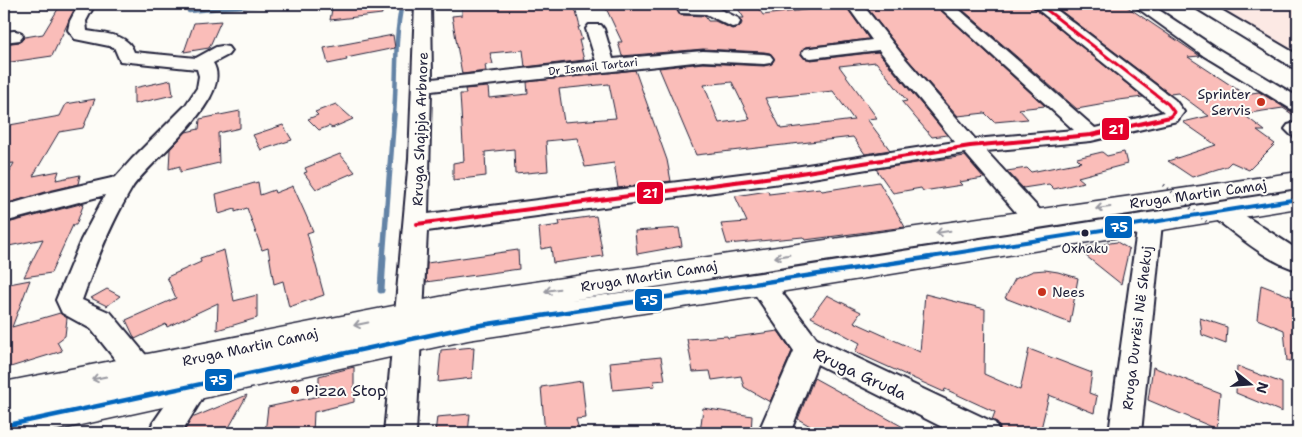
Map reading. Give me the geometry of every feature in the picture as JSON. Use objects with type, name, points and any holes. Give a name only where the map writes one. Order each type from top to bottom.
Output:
[{"type":"highway","name":"Rruga Martin Camaj","points":[[4,426],[196,384],[408,326],[474,302],[1298,180]]},
{"type":"highway","name":"Rruga Martin Camaj","points":[[4,397],[140,369],[408,326],[478,325],[761,284],[1150,223],[1216,218],[1298,199]]},
{"type":"street","points":[[87,4],[78,21],[77,30],[81,35],[120,43],[123,46],[126,57],[129,58],[199,64],[206,66],[208,70],[206,87],[198,104],[180,125],[151,151],[124,183],[83,262],[69,300],[71,306],[101,320],[109,333],[140,369]]},
{"type":"street","name":"Rruga Shqipja Arbnore","points":[[400,433],[417,224],[423,86],[423,4]]},
{"type":"street","points":[[684,4],[686,10],[709,10],[732,22]]},
{"type":"street","points":[[854,4],[884,44],[1034,218]]},
{"type":"street","points":[[944,4],[1091,135]]},
{"type":"street","points":[[417,224],[788,174],[970,146],[1091,135],[1170,117],[1174,112],[1168,104],[1039,4]]},
{"type":"street","points":[[1140,4],[1210,52],[1298,105]]},
{"type":"street","points":[[1200,4],[1298,63]]},
{"type":"street","points":[[594,29],[606,65]]},
{"type":"street","points":[[811,53],[884,44]]},
{"type":"street","points":[[199,64],[222,51]]},
{"type":"street","name":"Dr Ismail Tartari","points":[[423,86],[703,56],[764,59]]},
{"type":"street","points":[[4,214],[51,200],[124,183]]},
{"type":"street","points":[[1216,218],[1298,261]]},
{"type":"street","name":"Rruga Durrësi Në Shekuj","points":[[1125,433],[1150,223]]},
{"type":"street","name":"Rruga Gruda","points":[[761,284],[809,350],[817,351],[984,433]]},
{"type":"street","points":[[774,433],[809,350]]},
{"type":"street","points":[[164,433],[196,384]]},
{"type":"path","points":[[1164,185],[1216,218]]},
{"type":"shaded area","points":[[1205,4],[1298,4],[1298,59]]},
{"type":"building","points":[[61,4],[77,4],[52,56],[4,63],[4,44],[20,42],[25,37],[43,34]]},
{"type":"building","points":[[333,4],[381,4],[382,14],[330,20]]},
{"type":"building","points":[[471,4],[533,4],[534,8],[574,4],[580,27],[578,27],[582,40],[579,40],[584,60],[525,67],[523,50],[490,53],[493,64],[485,65],[486,71],[462,74],[452,16],[462,15],[462,6],[471,6]]},
{"type":"building","points":[[604,4],[673,4],[680,15],[705,16],[708,21],[715,21],[732,29],[740,27],[742,23],[740,18],[744,18],[735,4],[755,4],[763,15],[845,5],[869,39],[805,47],[800,53],[804,58],[811,60],[878,52],[947,135],[932,137],[902,102],[907,101],[876,62],[839,66],[877,118],[867,119],[890,150],[865,154],[853,137],[696,155],[659,68],[703,63],[764,66],[772,64],[774,58],[770,53],[764,52],[703,49],[622,56],[618,42],[622,42]],"holes":[[[732,82],[750,119],[719,123],[704,85]],[[833,91],[854,120],[781,129],[765,98]]]},
{"type":"building","points":[[864,4],[934,4],[1045,106],[1019,109],[1028,119],[994,122],[985,113],[958,116],[904,55]]},
{"type":"building","points":[[956,4],[1029,4],[1143,97],[1103,102],[1105,104],[1077,109]]},
{"type":"building","points":[[1052,4],[1123,4],[1200,56],[1188,57],[1244,94],[1259,92],[1290,111],[1298,113],[1298,118],[1283,108],[1243,114],[1265,131],[1257,131],[1275,144],[1249,170],[1231,162],[1227,166],[1192,177],[1168,161],[1216,145],[1183,122],[1209,116],[1178,93],[1170,94]]},
{"type":"building","points":[[221,21],[209,48],[184,52],[194,23]]},
{"type":"building","points":[[393,35],[395,48],[346,58],[347,60],[328,64],[324,48]]},
{"type":"building","points":[[635,70],[667,160],[671,181],[618,188],[614,163],[585,167],[577,138],[546,141],[548,171],[515,174],[514,149],[485,152],[486,176],[453,180],[453,163],[464,161],[460,94],[466,94],[465,89],[488,87],[489,98],[528,94],[527,82]],"holes":[[[609,84],[616,118],[564,122],[559,89]]]},
{"type":"building","points":[[171,80],[173,95],[134,104],[134,88]]},
{"type":"building","points":[[95,99],[83,128],[59,132],[33,176],[59,171],[56,180],[80,175],[78,184],[4,204],[4,182],[14,163],[4,164],[4,126],[60,116],[66,104]]},
{"type":"building","points":[[336,104],[353,119],[332,128],[329,126],[319,130],[308,119],[318,115],[315,112]]},
{"type":"building","points":[[240,111],[240,128],[218,133],[219,163],[180,172],[180,166],[169,169],[170,149],[186,132],[199,129],[200,119]]},
{"type":"building","points":[[283,125],[292,140],[261,150],[253,135]]},
{"type":"building","points":[[1102,152],[1107,156],[1124,152],[1127,164],[1078,177],[1084,182],[1054,189],[1049,184],[1023,188],[1007,171],[1027,168],[1031,172],[1081,162],[1077,158]]},
{"type":"building","points":[[340,154],[355,172],[316,189],[304,173],[307,172],[305,168]]},
{"type":"building","points":[[965,156],[984,178],[959,182],[962,185],[923,191],[921,188],[893,193],[876,169]]},
{"type":"building","points":[[258,182],[260,195],[274,190],[275,193],[293,186],[313,231],[307,233],[324,295],[289,307],[283,281],[274,284],[268,248],[262,250],[247,208],[235,212],[235,209],[219,214],[216,194]]},
{"type":"building","points":[[879,182],[905,227],[805,240],[803,237],[727,244],[721,224],[747,222],[735,196],[768,191],[769,194],[820,188],[822,191]]},
{"type":"building","points":[[84,203],[76,225],[73,225],[51,273],[24,277],[43,239],[4,247],[4,224]]},
{"type":"building","points":[[596,216],[603,256],[553,263],[551,247],[541,249],[539,228],[560,225],[559,221]]},
{"type":"building","points":[[679,228],[682,246],[637,254],[635,231]]},
{"type":"building","points":[[1117,242],[1129,249],[1121,284],[1076,248]]},
{"type":"building","points":[[224,250],[234,301],[257,295],[257,318],[217,330],[218,303],[167,327],[166,324],[135,339],[126,320],[176,298],[167,277],[201,262],[200,258]]},
{"type":"building","points":[[518,250],[519,269],[426,282],[427,263]]},
{"type":"building","name":"Nees","points":[[1045,270],[1078,278],[1070,323],[1005,298],[1015,279],[1033,271]]},
{"type":"building","points":[[30,280],[12,327],[60,313],[67,318],[65,336],[57,342],[62,351],[4,369],[4,285]]},
{"type":"building","points":[[1261,285],[1298,299],[1298,360],[1287,361],[1284,330],[1257,319]]},
{"type":"building","points":[[107,289],[120,296],[107,306],[91,298]]},
{"type":"building","points":[[925,294],[985,309],[984,374],[1020,390],[1029,349],[1092,373],[1089,393],[1097,396],[1094,413],[1049,395],[1040,433],[1002,433],[997,422],[992,420],[995,412],[945,389],[944,392],[855,352],[860,343],[811,317],[827,295],[861,312],[854,322],[920,352]]},
{"type":"building","points":[[1200,318],[1227,327],[1226,344],[1202,335]]},
{"type":"building","points":[[778,331],[792,351],[770,402],[744,387],[741,376],[712,380],[710,371],[693,372],[687,339],[727,336],[728,338]]},
{"type":"building","points":[[474,347],[472,378],[438,382],[441,350]]},
{"type":"building","points":[[661,357],[665,380],[654,381],[655,386],[613,390],[610,362]]},
{"type":"building","points":[[1237,366],[1282,383],[1282,412],[1236,393]]},
{"type":"building","points":[[354,367],[354,402],[314,412],[313,433],[265,433],[268,407],[319,396],[319,376]]},
{"type":"building","points":[[1153,367],[1220,393],[1217,429],[1148,400]]},
{"type":"building","points":[[814,378],[914,433],[806,433],[810,426],[798,419]]},
{"type":"building","points":[[582,381],[586,418],[576,419],[580,433],[545,433],[541,387]]},
{"type":"building","points":[[247,395],[226,433],[183,433],[192,418]]},
{"type":"building","points":[[703,408],[752,416],[751,433],[700,433]]},
{"type":"building","points":[[470,414],[468,433],[435,433],[437,417]]},
{"type":"waterway","points":[[189,11],[268,4]]},
{"type":"waterway","points":[[394,115],[397,45],[402,4]]},
{"type":"waterway","points":[[383,258],[394,114]]},
{"type":"waterway","points":[[381,290],[383,257]]},
{"type":"transit line","name":"21","points":[[417,224],[788,175],[970,146],[1091,135],[1170,117],[1174,112],[1168,104],[1039,4]]},
{"type":"transit line","name":"75","points":[[4,426],[468,327],[761,284],[1298,199]]},
{"type":"place","name":"Sprinter Servis","points":[[1261,102]]},
{"type":"place","name":"Oxhaku","points":[[1085,233]]},
{"type":"place","name":"Nees","points":[[1042,292]]},
{"type":"place","name":"Pizza Stop","points":[[295,390]]}]
